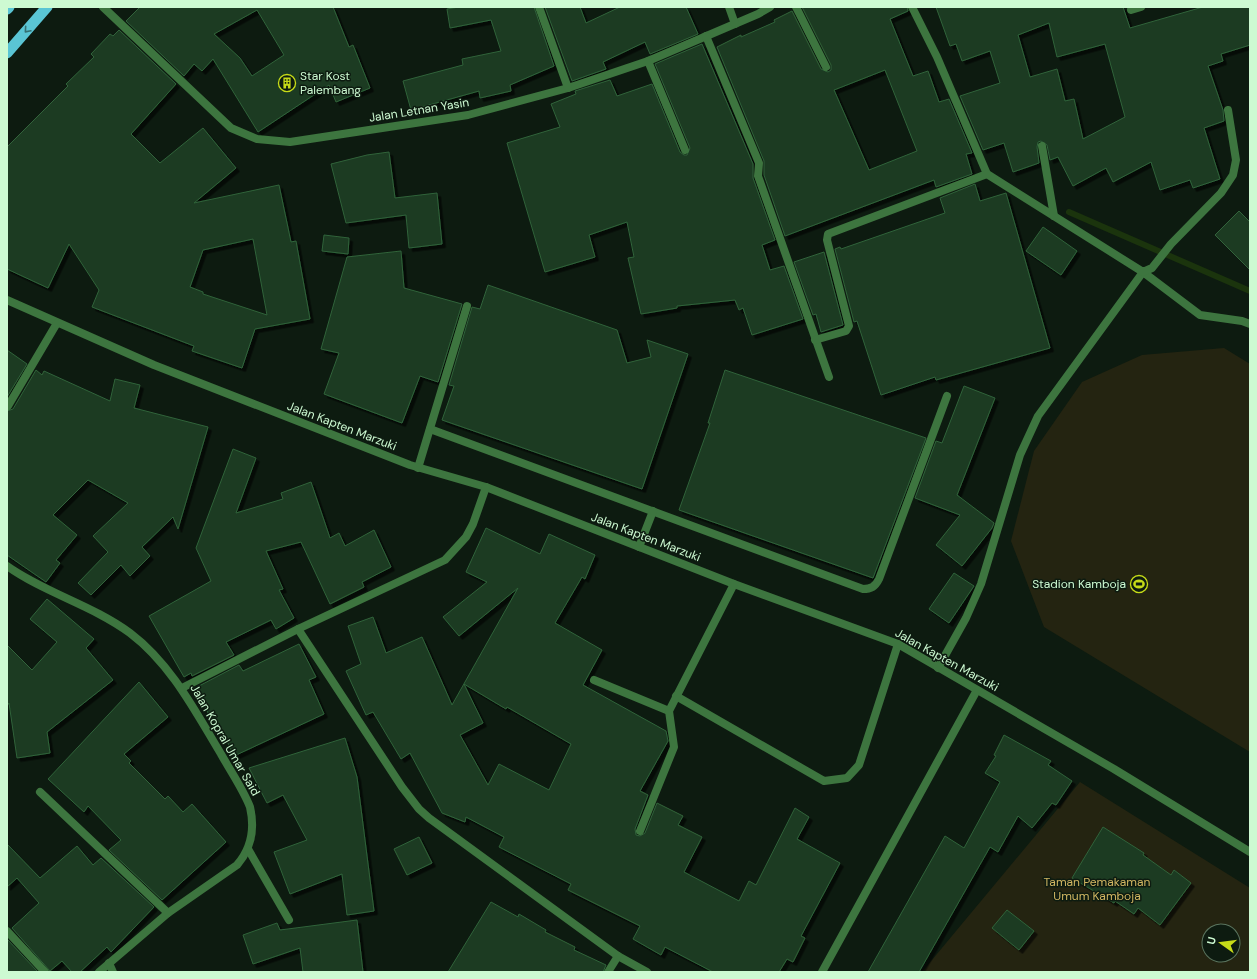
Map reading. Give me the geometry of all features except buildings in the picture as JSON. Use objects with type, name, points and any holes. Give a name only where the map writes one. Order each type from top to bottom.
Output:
[{"type":"highway","points":[[7,53],[47,7]]},
{"type":"street","name":"Jalan Letnan Yasin","points":[[103,7],[231,128],[257,139],[271,142],[304,141],[468,116],[568,88],[648,61],[735,24],[770,7]]},
{"type":"street","points":[[539,7],[568,88]]},
{"type":"street","points":[[729,7],[735,24]]},
{"type":"street","points":[[796,7],[826,67]]},
{"type":"street","points":[[912,7],[937,57],[987,174],[1144,272],[1200,315],[1242,321],[1250,324]]},
{"type":"street","points":[[1131,10],[1141,7]]},
{"type":"street","points":[[706,36],[759,163],[758,176],[829,377]]},
{"type":"street","points":[[648,61],[685,150]]},
{"type":"street","points":[[938,668],[966,618],[981,584],[1020,455],[1038,416],[1144,272],[1152,268],[1171,244],[1221,193],[1233,176],[1236,160],[1228,110]]},
{"type":"street","points":[[1042,146],[1054,216]]},
{"type":"street","points":[[815,340],[841,332],[848,329],[849,326],[826,240],[828,234],[987,174]]},
{"type":"street","name":"Jalan Kapten Marzuki","points":[[7,300],[154,365],[418,468],[486,487],[734,584],[898,644],[1114,769],[1250,852]]},
{"type":"street","points":[[418,468],[467,306]]},
{"type":"street","points":[[8,406],[57,322]]},
{"type":"street","points":[[430,429],[863,589],[873,588],[879,579],[948,396]]},
{"type":"street","points":[[182,688],[298,629],[445,560],[466,537],[473,524],[486,487]]},
{"type":"street","points":[[639,547],[653,511]]},
{"type":"street","name":"Jalan Kopral Umar Said","points":[[7,566],[28,581],[84,607],[129,633],[151,652],[182,688],[247,800],[252,817],[251,839],[248,849],[237,866],[168,913],[99,972]]},
{"type":"street","points":[[640,831],[674,747],[669,711],[734,584]]},
{"type":"street","points":[[298,629],[402,787],[419,809],[429,818],[618,956],[647,972]]},
{"type":"street","points":[[676,696],[824,781],[847,778],[860,765],[898,644]]},
{"type":"street","points":[[594,680],[669,711]]},
{"type":"street","points":[[822,972],[977,690]]},
{"type":"street","points":[[40,792],[168,913]]},
{"type":"street","points":[[248,849],[289,920]]},
{"type":"street","points":[[7,931],[45,972]]},
{"type":"street","points":[[608,972],[618,956]]},
{"type":"street","points":[[109,963],[113,972]]},
{"type":"green space","name":"Stadion Kamboja","points":[[1224,348],[1250,364],[1250,752],[1044,627],[1011,541],[1034,451],[1082,382],[1142,355]]},
{"type":"green space","name":"Taman Pemakaman Umum Kamboja","points":[[1080,782],[1250,888],[1250,972],[922,972]]},
{"type":"waterway","points":[[1069,212],[1250,291]]},
{"type":"place","name":"Star Kost Palembang","points":[[287,83]]},
{"type":"place","name":"Stadion Kamboja","points":[[1139,584]]}]
